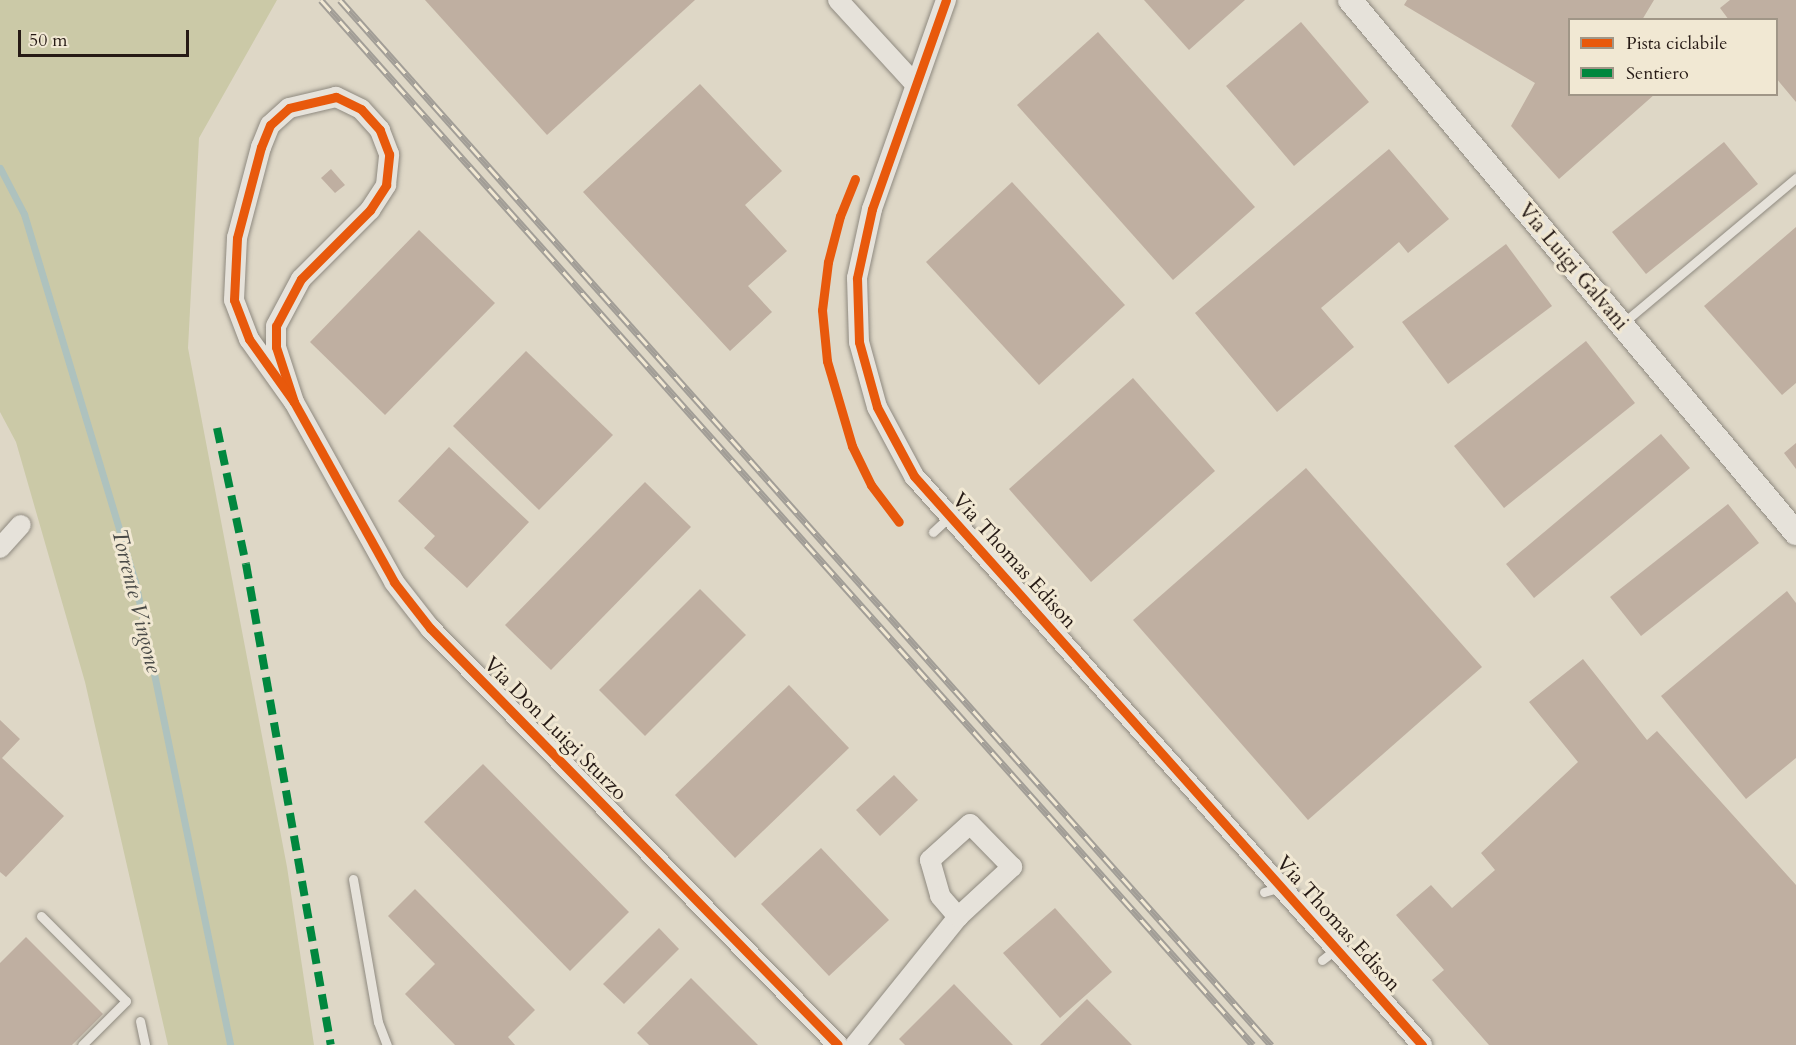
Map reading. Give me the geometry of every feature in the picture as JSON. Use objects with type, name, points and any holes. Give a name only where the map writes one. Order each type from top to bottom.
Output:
[{"type":"street","points":[[838,0],[916,85]]},
{"type":"street","name":"Via Thomas Edison","points":[[946,0],[872,209],[856,278],[859,342],[877,407],[914,476],[1329,955],[1422,1045]]},
{"type":"street","name":"Via Luigi Galvani","points":[[1350,0],[1796,533]]},
{"type":"street","name":"Via Don Luigi Sturzo","points":[[294,402],[276,347],[276,326],[301,279],[370,210],[386,185],[389,154],[380,130],[361,109],[336,98],[289,108],[270,125],[237,238],[234,300],[249,339],[294,402],[394,582],[430,628],[838,1045]]},
{"type":"street","points":[[0,548],[21,525]]},
{"type":"street","points":[[855,1045],[958,917],[1012,867],[970,824],[930,860],[939,896],[958,917]]},
{"type":"lane","points":[[1621,325],[1796,178]]},
{"type":"lane","points":[[933,532],[950,516]]},
{"type":"lane","points":[[353,879],[378,1022],[387,1045]]},
{"type":"lane","points":[[41,916],[126,1001],[82,1045]]},
{"type":"lane","points":[[140,1021],[146,1045]]},
{"type":"shaded area","points":[[0,0],[277,0],[199,138],[188,348],[287,867],[314,1045],[168,1045],[85,682],[16,442],[0,412]]},
{"type":"building","points":[[425,0],[695,0],[547,135]]},
{"type":"building","points":[[1144,0],[1245,0],[1189,50]]},
{"type":"building","points":[[1407,0],[1654,0],[1643,18],[1568,18],[1568,96],[1653,96],[1559,179],[1511,126],[1535,83],[1404,5]]},
{"type":"building","points":[[1730,0],[1796,0],[1796,102],[1778,80],[1778,18],[1728,18],[1720,8]]},
{"type":"building","points":[[1301,22],[1369,102],[1294,166],[1226,86]]},
{"type":"building","points":[[1098,32],[1255,207],[1173,280],[1017,105]]},
{"type":"building","points":[[700,84],[782,171],[745,205],[787,251],[748,286],[772,312],[730,351],[583,192]]},
{"type":"building","points":[[1724,142],[1758,184],[1646,274],[1612,232]]},
{"type":"building","points":[[1389,149],[1449,219],[1408,253],[1399,242],[1321,308],[1354,347],[1277,412],[1195,313]]},
{"type":"building","points":[[331,169],[345,185],[335,193],[321,178]]},
{"type":"building","points":[[1012,182],[1125,305],[1039,385],[926,262]]},
{"type":"building","points":[[1796,227],[1796,383],[1782,395],[1704,306]]},
{"type":"building","points":[[419,230],[495,303],[385,415],[310,342]]},
{"type":"building","points":[[1506,244],[1552,306],[1448,384],[1402,322]]},
{"type":"building","points":[[1586,341],[1635,403],[1504,508],[1454,446]]},
{"type":"building","points":[[526,351],[613,435],[539,510],[453,426]]},
{"type":"building","points":[[1133,378],[1215,471],[1091,582],[1009,489]]},
{"type":"building","points":[[1661,434],[1690,468],[1534,598],[1506,564]]},
{"type":"building","points":[[1796,443],[1796,469],[1784,453]]},
{"type":"building","points":[[449,447],[529,522],[467,588],[424,548],[435,536],[398,501]]},
{"type":"building","points":[[1306,468],[1482,667],[1308,820],[1133,620]]},
{"type":"building","points":[[645,482],[691,527],[551,670],[505,625]]},
{"type":"building","points":[[1728,504],[1759,543],[1641,636],[1610,597]]},
{"type":"building","points":[[700,589],[746,635],[645,736],[599,690]]},
{"type":"building","points":[[1787,591],[1796,603],[1796,758],[1746,799],[1661,696]]},
{"type":"building","points":[[1583,659],[1647,740],[1657,731],[1796,885],[1796,1045],[1489,1045],[1432,980],[1444,970],[1396,915],[1431,885],[1452,908],[1495,870],[1481,853],[1578,762],[1529,702]]},
{"type":"building","points":[[789,685],[849,748],[735,858],[675,795]]},
{"type":"building","points":[[0,720],[20,739],[2,758],[64,816],[6,877],[0,872]]},
{"type":"building","points":[[483,764],[629,912],[570,971],[424,822]]},
{"type":"building","points":[[894,775],[918,800],[880,836],[856,810]]},
{"type":"building","points":[[821,848],[889,920],[829,976],[761,904]]},
{"type":"building","points":[[415,889],[535,1010],[508,1037],[515,1045],[455,1045],[405,994],[435,964],[388,916]]},
{"type":"building","points":[[1055,908],[1112,972],[1060,1018],[1003,953]]},
{"type":"building","points":[[659,928],[679,949],[624,1004],[603,984]]},
{"type":"building","points":[[26,937],[103,1014],[72,1045],[0,1045],[0,963]]},
{"type":"building","points":[[691,978],[758,1045],[649,1045],[637,1033]]},
{"type":"building","points":[[954,984],[1013,1045],[905,1045],[899,1039]]},
{"type":"building","points":[[1087,999],[1132,1045],[1040,1045]]},
{"type":"waterway","name":"Torrente Vingone","points":[[0,168],[24,214],[135,581],[230,1045]]},
{"type":"railway","points":[[321,0],[1253,1045]]},
{"type":"railway","points":[[340,0],[1271,1045]]},
{"type":"marked path","points":[[217,428],[246,564],[331,1045]]},
{"type":"cycle path","points":[[946,0],[872,209],[857,278],[859,342],[877,407],[914,476],[1422,1045]]},
{"type":"cycle path","points":[[294,402],[276,347],[276,326],[301,279],[370,210],[386,185],[389,154],[380,130],[361,109],[336,97],[289,108],[270,125],[261,147],[237,238],[234,300],[249,339],[294,402],[394,582],[430,628],[838,1045]]},
{"type":"cycle path","points":[[855,179],[840,216],[828,262],[822,310],[827,361],[852,446],[871,485],[899,522]]}]
